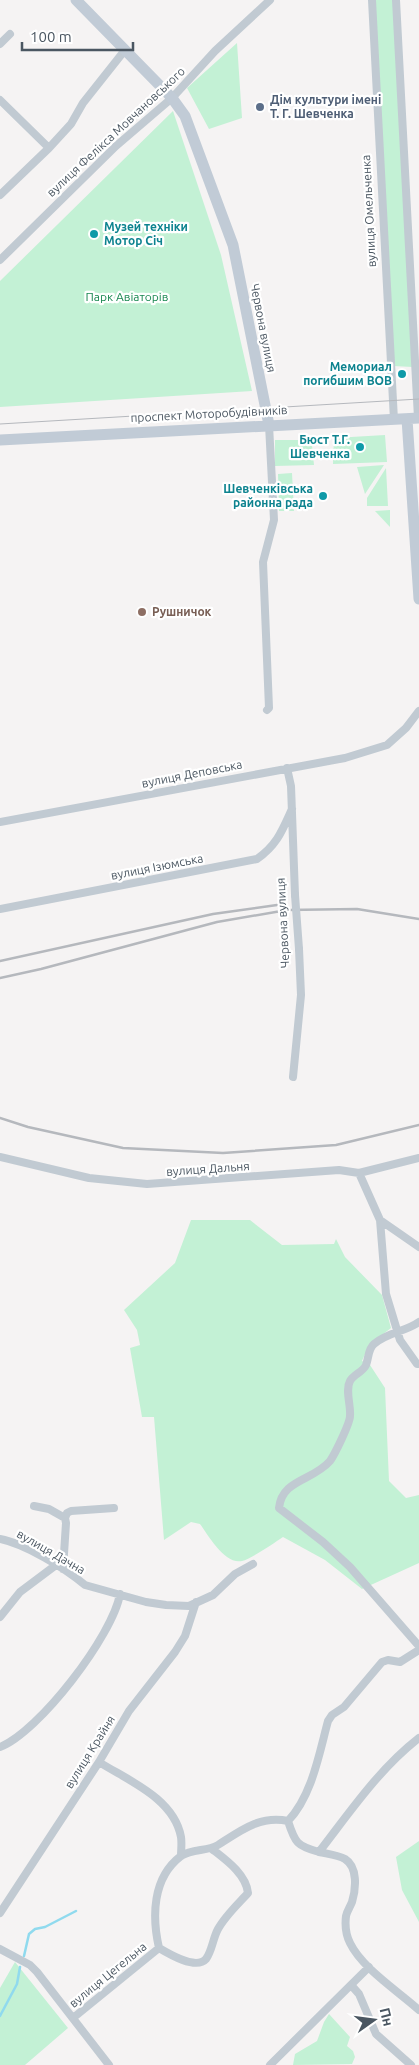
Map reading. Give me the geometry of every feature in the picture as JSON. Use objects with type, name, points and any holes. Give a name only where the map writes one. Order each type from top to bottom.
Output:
[{"type":"main road","name":"Червона вулиця","points":[[76,0],[172,98],[185,116],[233,245],[269,425]]},
{"type":"main road","name":"проспект Моторобудівників","points":[[0,440],[415,418]]},
{"type":"main road","points":[[415,418],[419,598]]},
{"type":"street","name":"вулиця Фелікса Мовчановського","points":[[0,260],[116,146],[172,98],[215,51],[270,0]]},
{"type":"street","name":"вулиця Омельченка","points":[[372,0],[394,420]]},
{"type":"street","points":[[396,0],[415,418]]},
{"type":"street","points":[[0,44],[10,34]]},
{"type":"street","points":[[0,195],[49,148],[70,124],[83,103],[125,50]]},
{"type":"street","points":[[0,100],[49,148]]},
{"type":"street","name":"Червона вулиця","points":[[267,710],[269,708],[263,562],[274,520],[269,425]]},
{"type":"street","name":"вулиця Деповська","points":[[0,822],[346,758],[387,745],[406,728],[419,712]]},
{"type":"street","name":"Червона вулиця","points":[[287,768],[291,786],[301,995],[293,1077]]},
{"type":"street","name":"вулиця Ізюмська","points":[[0,909],[257,859],[270,850],[282,832],[292,809]]},
{"type":"street","name":"вулиця Дальня","points":[[0,1157],[89,1178],[147,1184],[339,1170],[359,1172],[419,1158]]},
{"type":"street","points":[[359,1172],[380,1220],[386,1294],[397,1331],[404,1347],[419,1364]]},
{"type":"street","points":[[380,1220],[419,1247]]},
{"type":"street","points":[[419,1322],[407,1329],[386,1336],[370,1348],[365,1367],[350,1381],[348,1387],[350,1423],[329,1461],[307,1478],[288,1487],[280,1498],[279,1508],[323,1542],[350,1567],[419,1646]]},
{"type":"street","points":[[34,1506],[49,1509],[65,1518]]},
{"type":"street","points":[[0,1617],[20,1592],[59,1567],[67,1513],[114,1508]]},
{"type":"street","name":"вулиця Дачна","points":[[0,1539],[13,1542],[59,1567],[85,1585],[120,1594]]},
{"type":"street","points":[[0,1747],[7,1744],[36,1720],[83,1667],[105,1634],[119,1603],[120,1594],[166,1605],[189,1606],[212,1595],[235,1574],[253,1564]]},
{"type":"street","name":"вулиця Крайня","points":[[0,1913],[129,1711],[180,1644],[185,1636],[196,1602]]},
{"type":"street","points":[[288,1821],[301,1802],[313,1775],[328,1721],[332,1715],[344,1707],[382,1662],[388,1660],[403,1661],[419,1650]]},
{"type":"street","points":[[319,1852],[368,1789],[392,1762],[419,1738]]},
{"type":"street","points":[[98,1762],[155,1797],[166,1808],[180,1834],[182,1856],[200,1849],[212,1849],[258,1822],[275,1819],[288,1821]]},
{"type":"street","points":[[288,1821],[296,1843],[303,1848],[338,1856],[352,1866],[355,1873],[352,1902],[346,1917],[346,1931],[349,1941],[354,1950],[369,1967],[419,2010]]},
{"type":"street","points":[[159,1948],[176,1958],[192,1962],[200,1962],[206,1959],[218,1929],[248,1893],[247,1886],[238,1873],[212,1849]]},
{"type":"street","name":"вулиця Цегельна","points":[[73,2018],[159,1948],[154,1913],[157,1897],[167,1873],[182,1856]]},
{"type":"street","points":[[0,1949],[34,1969],[109,2065]]},
{"type":"street","points":[[270,2065],[369,1967]]},
{"type":"street","points":[[352,1985],[359,1994],[376,2034],[410,2065]]},
{"type":"green space","points":[[375,0],[393,0],[413,367],[393,366]]},
{"type":"green space","points":[[237,43],[242,118],[209,129],[187,88]]},
{"type":"green space","name":"Парк Авіаторів","points":[[173,111],[221,255],[252,391],[0,407],[0,281]]},
{"type":"green space","points":[[385,435],[387,462],[333,464],[334,438]]},
{"type":"green space","points":[[275,440],[309,440],[312,445],[314,465],[275,466]]},
{"type":"green space","points":[[384,465],[365,494],[357,467]]},
{"type":"green space","points":[[386,468],[388,506],[367,506],[367,498]]},
{"type":"green space","points":[[292,473],[294,511],[279,511],[278,474]]},
{"type":"green space","points":[[390,510],[390,527],[375,511]]},
{"type":"green space","points":[[191,1220],[250,1220],[282,1245],[334,1244],[336,1239],[345,1257],[382,1295],[391,1328],[369,1345],[362,1361],[370,1365],[385,1388],[389,1481],[406,1498],[419,1495],[419,1563],[362,1589],[325,1560],[283,1537],[257,1554],[242,1561],[236,1561],[223,1554],[200,1524],[191,1522],[164,1540],[154,1417],[142,1417],[130,1348],[140,1345],[137,1330],[124,1310],[175,1263]]},
{"type":"green space","points":[[419,1841],[419,1922],[402,1890],[396,1857]]},
{"type":"green space","points":[[15,1962],[68,2028],[25,2065],[0,2065],[0,1988]]},
{"type":"green space","points":[[329,2014],[350,2037],[347,2046],[353,2051],[355,2057],[352,2064],[293,2065],[295,2054],[317,2041]]},
{"type":"waterway","points":[[24,1956],[29,1934],[35,1929],[45,1927],[76,1911]]},
{"type":"waterway","points":[[0,2016],[17,1984],[20,1967]]},
{"type":"tram line","points":[[0,424],[419,399]]},
{"type":"railway","points":[[0,961],[213,914],[277,905]]},
{"type":"railway","points":[[0,978],[41,969],[217,922],[287,910],[357,909],[419,919]]},
{"type":"railway","points":[[0,1118],[28,1127],[123,1148],[223,1153],[336,1145],[419,1125]]},
{"type":"place","name":"Дім культури імені Т. Г. Шевченка","points":[[260,107]]},
{"type":"place","name":"Музей техніки Мотор Січ","points":[[94,234]]},
{"type":"place","name":"Мемориал погибшим ВОВ","points":[[402,374]]},
{"type":"place","name":"Бюст Т.Г. Шевченка","points":[[360,447]]},
{"type":"place","name":"Шевченківська районна рада","points":[[323,496]]},
{"type":"place","name":"Рушничок","points":[[142,612]]}]
